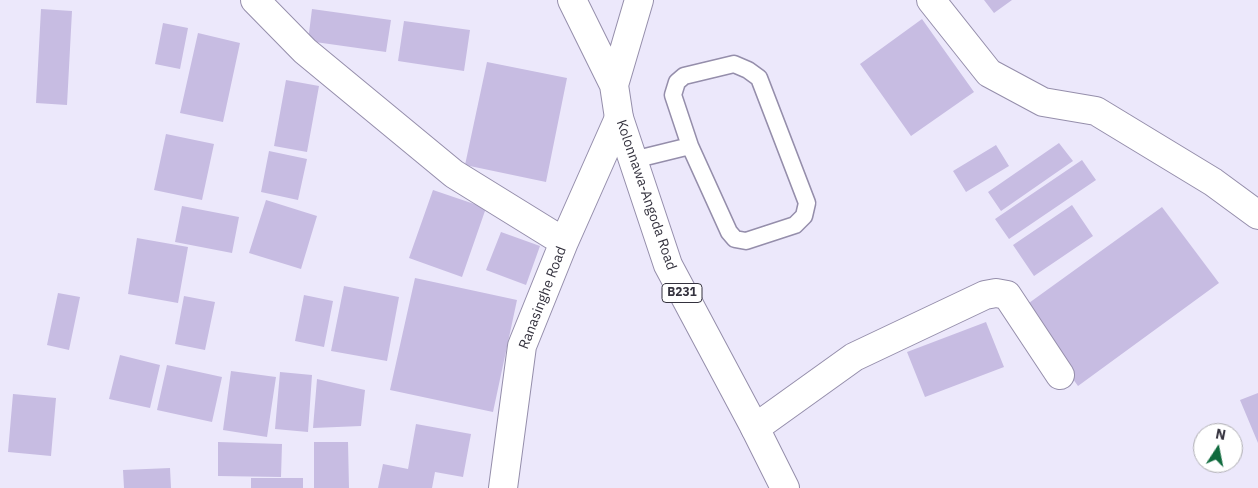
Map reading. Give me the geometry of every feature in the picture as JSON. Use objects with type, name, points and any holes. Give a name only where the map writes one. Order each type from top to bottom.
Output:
[{"type":"street","points":[[256,0],[305,51],[454,174],[564,242]]},
{"type":"street","name":"Kolonnawa-Angoda Road","points":[[572,0],[614,85],[619,118],[668,266],[785,488]]},
{"type":"street","name":"Kolonnawa-Angoda Road","points":[[614,85],[638,0]]},
{"type":"street","points":[[931,0],[989,73],[1043,102],[1096,111],[1212,182],[1258,215]]},
{"type":"street","name":"Ranasinghe Road","points":[[503,488],[522,346],[564,242],[619,118]]},
{"type":"street","points":[[755,428],[854,357],[985,295],[996,293],[1008,295],[1060,375]]},
{"type":"lane","points":[[734,64],[753,74],[759,78],[807,203],[804,216],[795,225],[746,241],[735,239],[729,232],[690,146],[673,95],[677,82],[684,76],[734,64]]},
{"type":"lane","points":[[633,160],[690,146]]},
{"type":"building","points":[[984,0],[1012,0],[994,13]]},
{"type":"building","points":[[41,9],[72,11],[67,105],[36,103]]},
{"type":"building","points":[[312,9],[391,20],[386,52],[308,41]]},
{"type":"building","points":[[922,19],[974,92],[911,136],[860,64]]},
{"type":"building","points":[[404,21],[470,30],[464,71],[398,61]]},
{"type":"building","points":[[163,23],[188,28],[180,69],[155,64]]},
{"type":"building","points":[[198,33],[240,43],[223,122],[180,113]]},
{"type":"building","points":[[487,62],[567,78],[546,182],[465,165]]},
{"type":"building","points":[[286,80],[319,86],[307,152],[274,146]]},
{"type":"building","points":[[166,134],[214,144],[202,200],[154,190]]},
{"type":"building","points":[[1059,143],[1073,161],[1001,211],[988,192]]},
{"type":"building","points":[[996,145],[1009,166],[966,192],[953,171]]},
{"type":"building","points":[[269,151],[307,159],[298,200],[261,192]]},
{"type":"building","points":[[1082,160],[1096,180],[1009,239],[995,219]]},
{"type":"building","points":[[433,190],[486,208],[462,277],[409,258]]},
{"type":"building","points":[[266,200],[317,216],[301,269],[249,253]]},
{"type":"building","points":[[1072,205],[1093,236],[1034,276],[1013,245]]},
{"type":"building","points":[[182,206],[239,217],[232,253],[175,242]]},
{"type":"building","points":[[1162,207],[1219,283],[1078,386],[1022,308]]},
{"type":"building","points":[[501,232],[540,246],[526,285],[486,270]]},
{"type":"building","points":[[137,238],[188,247],[178,303],[128,294]]},
{"type":"building","points":[[415,278],[517,300],[493,412],[390,390]]},
{"type":"building","points":[[344,286],[399,297],[387,361],[331,351]]},
{"type":"building","points":[[58,293],[80,297],[69,350],[47,345]]},
{"type":"building","points":[[304,295],[333,301],[324,347],[295,341]]},
{"type":"building","points":[[184,296],[215,302],[205,350],[175,344]]},
{"type":"building","points":[[986,322],[1004,367],[925,397],[907,352]]},
{"type":"building","points":[[120,355],[160,365],[150,408],[109,399]]},
{"type":"building","points":[[167,365],[222,377],[212,422],[157,410]]},
{"type":"building","points":[[231,371],[276,377],[267,437],[223,430]]},
{"type":"building","points":[[280,372],[312,375],[308,432],[275,429]]},
{"type":"building","points":[[317,379],[365,390],[361,426],[313,428]]},
{"type":"building","points":[[1258,393],[1258,443],[1240,400]]},
{"type":"building","points":[[13,394],[56,398],[51,456],[8,452]]},
{"type":"building","points":[[416,424],[471,434],[463,477],[435,472],[432,488],[378,488],[383,464],[408,469]]},
{"type":"building","points":[[218,442],[282,444],[281,477],[218,476]]},
{"type":"building","points":[[314,442],[348,442],[349,488],[314,488]]},
{"type":"building","points":[[170,468],[171,488],[124,488],[123,470]]},
{"type":"building","points":[[251,478],[303,478],[303,488],[251,488]]}]
